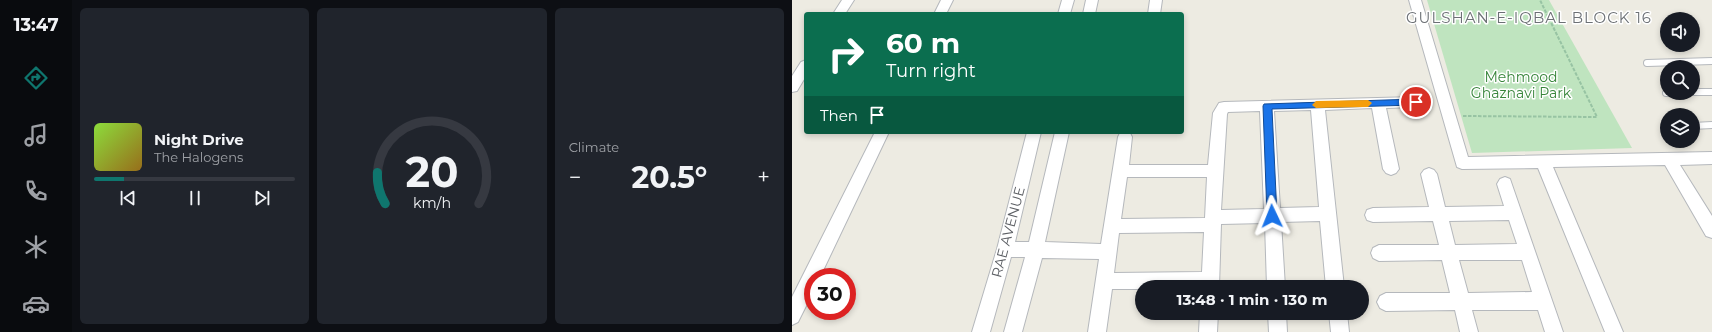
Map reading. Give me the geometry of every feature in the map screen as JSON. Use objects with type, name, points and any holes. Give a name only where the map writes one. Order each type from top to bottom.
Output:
[{"type":"street","points":[[840,12],[848,0]]},
{"type":"street","points":[[941,12],[947,0]]},
{"type":"street","points":[[1065,12],[1068,0]]},
{"type":"street","points":[[1089,12],[1092,0]]},
{"type":"street","points":[[1154,12],[1156,0]]},
{"type":"street","points":[[1415,0],[1462,163],[1712,158]]},
{"type":"street","points":[[792,87],[804,68]]},
{"type":"street","points":[[1210,280],[1215,171],[1220,114],[1224,107],[1416,102]]},
{"type":"street","points":[[1378,103],[1391,169]]},
{"type":"street","points":[[1318,105],[1334,280]]},
{"type":"street","points":[[1267,106],[1276,280]]},
{"type":"street","points":[[792,316],[881,134]]},
{"type":"street","name":"RAE AVENUE","points":[[981,332],[1005,249],[1034,134]]},
{"type":"street","name":"RAE AVENUE","points":[[1013,332],[1035,251],[1062,134]]},
{"type":"street","points":[[1097,332],[1125,137]]},
{"type":"street","points":[[1669,159],[1712,231]]},
{"type":"street","points":[[1543,162],[1614,332]]},
{"type":"street","points":[[1120,171],[1215,171]]},
{"type":"street","points":[[1429,174],[1469,332]]},
{"type":"street","points":[[1505,184],[1554,332]]},
{"type":"street","points":[[1373,215],[1515,213]]},
{"type":"street","points":[[1112,226],[1327,214]]},
{"type":"street","points":[[1005,249],[1109,252]]},
{"type":"street","points":[[1379,253],[1528,252]]},
{"type":"street","points":[[1104,281],[1135,282]]},
{"type":"street","points":[[1386,302],[1544,301]]},
{"type":"street","points":[[1208,320],[1208,332]]},
{"type":"street","points":[[1277,320],[1278,332]]},
{"type":"street","points":[[1339,320],[1340,332]]},
{"type":"lane","points":[[1647,63],[1712,61]]},
{"type":"lane","points":[[1700,92],[1712,92]]},
{"type":"lane","points":[[1700,126],[1712,125]]},
{"type":"path","points":[[1461,116],[1597,117],[1540,0]]},
{"type":"green space","name":"Mehmood Ghaznavi Park","points":[[1427,0],[1549,0],[1632,148],[1472,153]]},
{"type":"slow traffic","points":[[1316,105],[1368,103]]},
{"type":"district","name":"GULSHAN-E-IQBAL BLOCK 16","points":[[1529,17]]},
{"type":"route","points":[[1272,216],[1267,106],[1416,102]]}]
